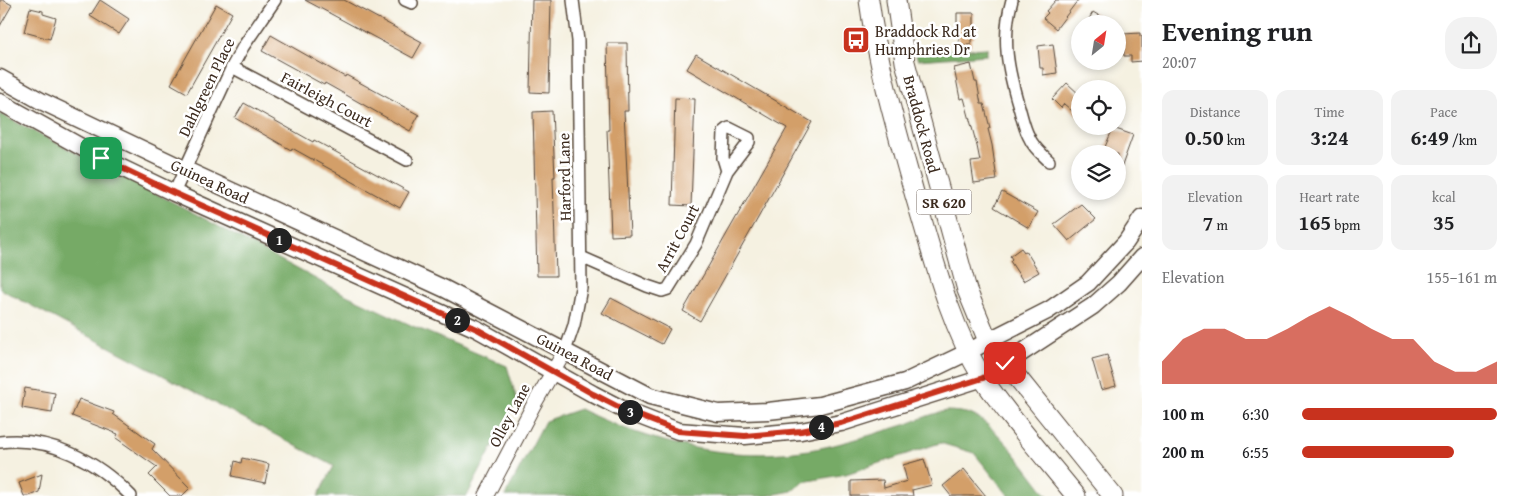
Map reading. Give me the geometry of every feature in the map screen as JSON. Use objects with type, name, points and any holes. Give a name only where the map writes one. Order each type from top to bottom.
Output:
[{"type":"main road","name":"Braddock Road","points":[[869,0],[878,57],[893,118],[932,256],[957,328],[983,378],[1025,435],[1076,496]]},
{"type":"main road","name":"Braddock Road","points":[[896,0],[905,62],[967,290],[988,341],[1113,496]]},
{"type":"main road","name":"Guinea Road","points":[[0,78],[41,101],[184,169],[445,289],[650,396],[718,413],[768,411],[820,405],[905,382],[1049,310],[1088,283],[1126,242],[1142,218]]},
{"type":"main road","name":"Guinea Road","points":[[0,102],[101,158],[174,193],[477,329],[624,410],[678,431],[745,436],[801,431],[841,423],[983,378],[1093,306],[1119,283],[1142,257]]},
{"type":"street","name":"Dahlgreen Place","points":[[174,193],[232,67],[274,0]]},
{"type":"street","name":"Harford Lane","points":[[565,352],[574,326],[579,297],[581,257],[578,41],[573,0]]},
{"type":"street","points":[[1012,0],[1006,26],[1006,49],[1010,77],[1029,138],[1037,150],[1049,161]]},
{"type":"street","name":"Fairleigh Court","points":[[232,67],[407,160]]},
{"type":"street","name":"Arrit Court","points":[[581,257],[647,286],[662,291],[668,289],[696,244],[727,171]]},
{"type":"street","name":"Olley Lane","points":[[486,496],[565,352]]},
{"type":"street","points":[[0,442],[27,441],[75,455],[102,470],[131,496]]},
{"type":"green space","points":[[987,48],[987,55],[918,60],[915,52]]},
{"type":"green space","points":[[0,114],[194,213],[338,291],[415,327],[507,366],[517,400],[467,496],[392,496],[388,494],[387,496],[318,496],[334,466],[0,289]]},
{"type":"green space","points":[[580,409],[610,423],[672,443],[704,450],[769,454],[834,445],[904,425],[941,412],[965,413],[980,419],[1002,438],[1048,496],[1009,496],[974,453],[940,443],[846,474],[803,482],[792,491],[766,496],[505,496],[545,421]]},
{"type":"building","points":[[0,0],[12,5],[0,26]]},
{"type":"building","points":[[100,0],[129,19],[119,34],[90,16]]},
{"type":"building","points":[[305,0],[344,0],[422,42],[413,58]]},
{"type":"building","points":[[532,0],[551,0],[549,93],[530,92]]},
{"type":"building","points":[[1056,0],[1078,0],[1056,29],[1043,18],[1048,13],[1046,11]]},
{"type":"building","points":[[216,4],[232,13],[187,93],[171,84]]},
{"type":"building","points":[[30,8],[43,11],[43,14],[56,18],[50,39],[24,32]]},
{"type":"building","points":[[957,13],[974,13],[974,38],[971,38],[971,45],[959,45]]},
{"type":"building","points":[[1140,33],[1140,36],[1142,36],[1142,61],[1131,62],[1131,56],[1126,56],[1126,34]]},
{"type":"building","points":[[271,35],[345,77],[346,75],[419,115],[410,131],[325,83],[324,85],[262,51]]},
{"type":"building","points":[[607,43],[627,43],[628,111],[624,111],[630,235],[611,236],[607,130],[609,130]]},
{"type":"building","points":[[1053,44],[1057,73],[1043,75],[1043,68],[1040,68],[1038,46]]},
{"type":"building","points":[[696,54],[812,122],[700,321],[683,311],[787,128],[687,69]]},
{"type":"building","points":[[971,64],[981,104],[984,104],[990,128],[988,129],[997,180],[974,183],[971,162],[980,161],[964,98],[960,99],[954,68]]},
{"type":"building","points":[[1067,83],[1071,87],[1071,110],[1064,104],[1061,108],[1052,99]]},
{"type":"building","points":[[675,98],[695,99],[691,206],[672,205]]},
{"type":"building","points":[[244,103],[313,142],[314,140],[409,192],[400,208],[235,118]]},
{"type":"building","points":[[552,111],[556,276],[537,276],[533,112]]},
{"type":"building","points":[[1126,133],[1133,135],[1126,154],[1126,145],[1106,145],[1110,135],[1126,135]]},
{"type":"building","points":[[1002,192],[1038,212],[1029,228],[994,207]]},
{"type":"building","points":[[1081,204],[1096,219],[1069,241],[1054,224]]},
{"type":"building","points":[[1021,248],[1024,252],[1026,251],[1039,272],[1023,281],[1010,261],[1012,259],[1010,256]]},
{"type":"building","points":[[611,298],[670,329],[662,344],[602,313]]},
{"type":"building","points":[[1107,355],[1116,386],[1101,390],[1092,359]]},
{"type":"building","points":[[25,388],[55,393],[52,413],[22,408]]},
{"type":"building","points":[[79,399],[114,412],[113,414],[155,444],[152,449],[190,488],[182,496],[170,496],[149,475],[157,467],[116,438],[118,434],[72,416]]},
{"type":"building","points":[[242,458],[269,464],[265,483],[232,476],[235,461],[241,463]]},
{"type":"building","points":[[924,459],[932,485],[912,490],[913,496],[851,496],[851,481],[883,480],[884,488],[907,481],[903,465]]},
{"type":"building","points":[[964,469],[986,496],[951,496],[943,486]]},
{"type":"building","points":[[42,474],[39,492],[24,496],[19,483]]},
{"type":"place","name":"Braddock Rd at Humphries Dr","points":[[856,40]]},
{"type":"route","points":[[101,158],[174,193],[477,329],[624,410],[678,431],[745,436],[801,431],[841,423],[983,378],[1005,363]]}]
